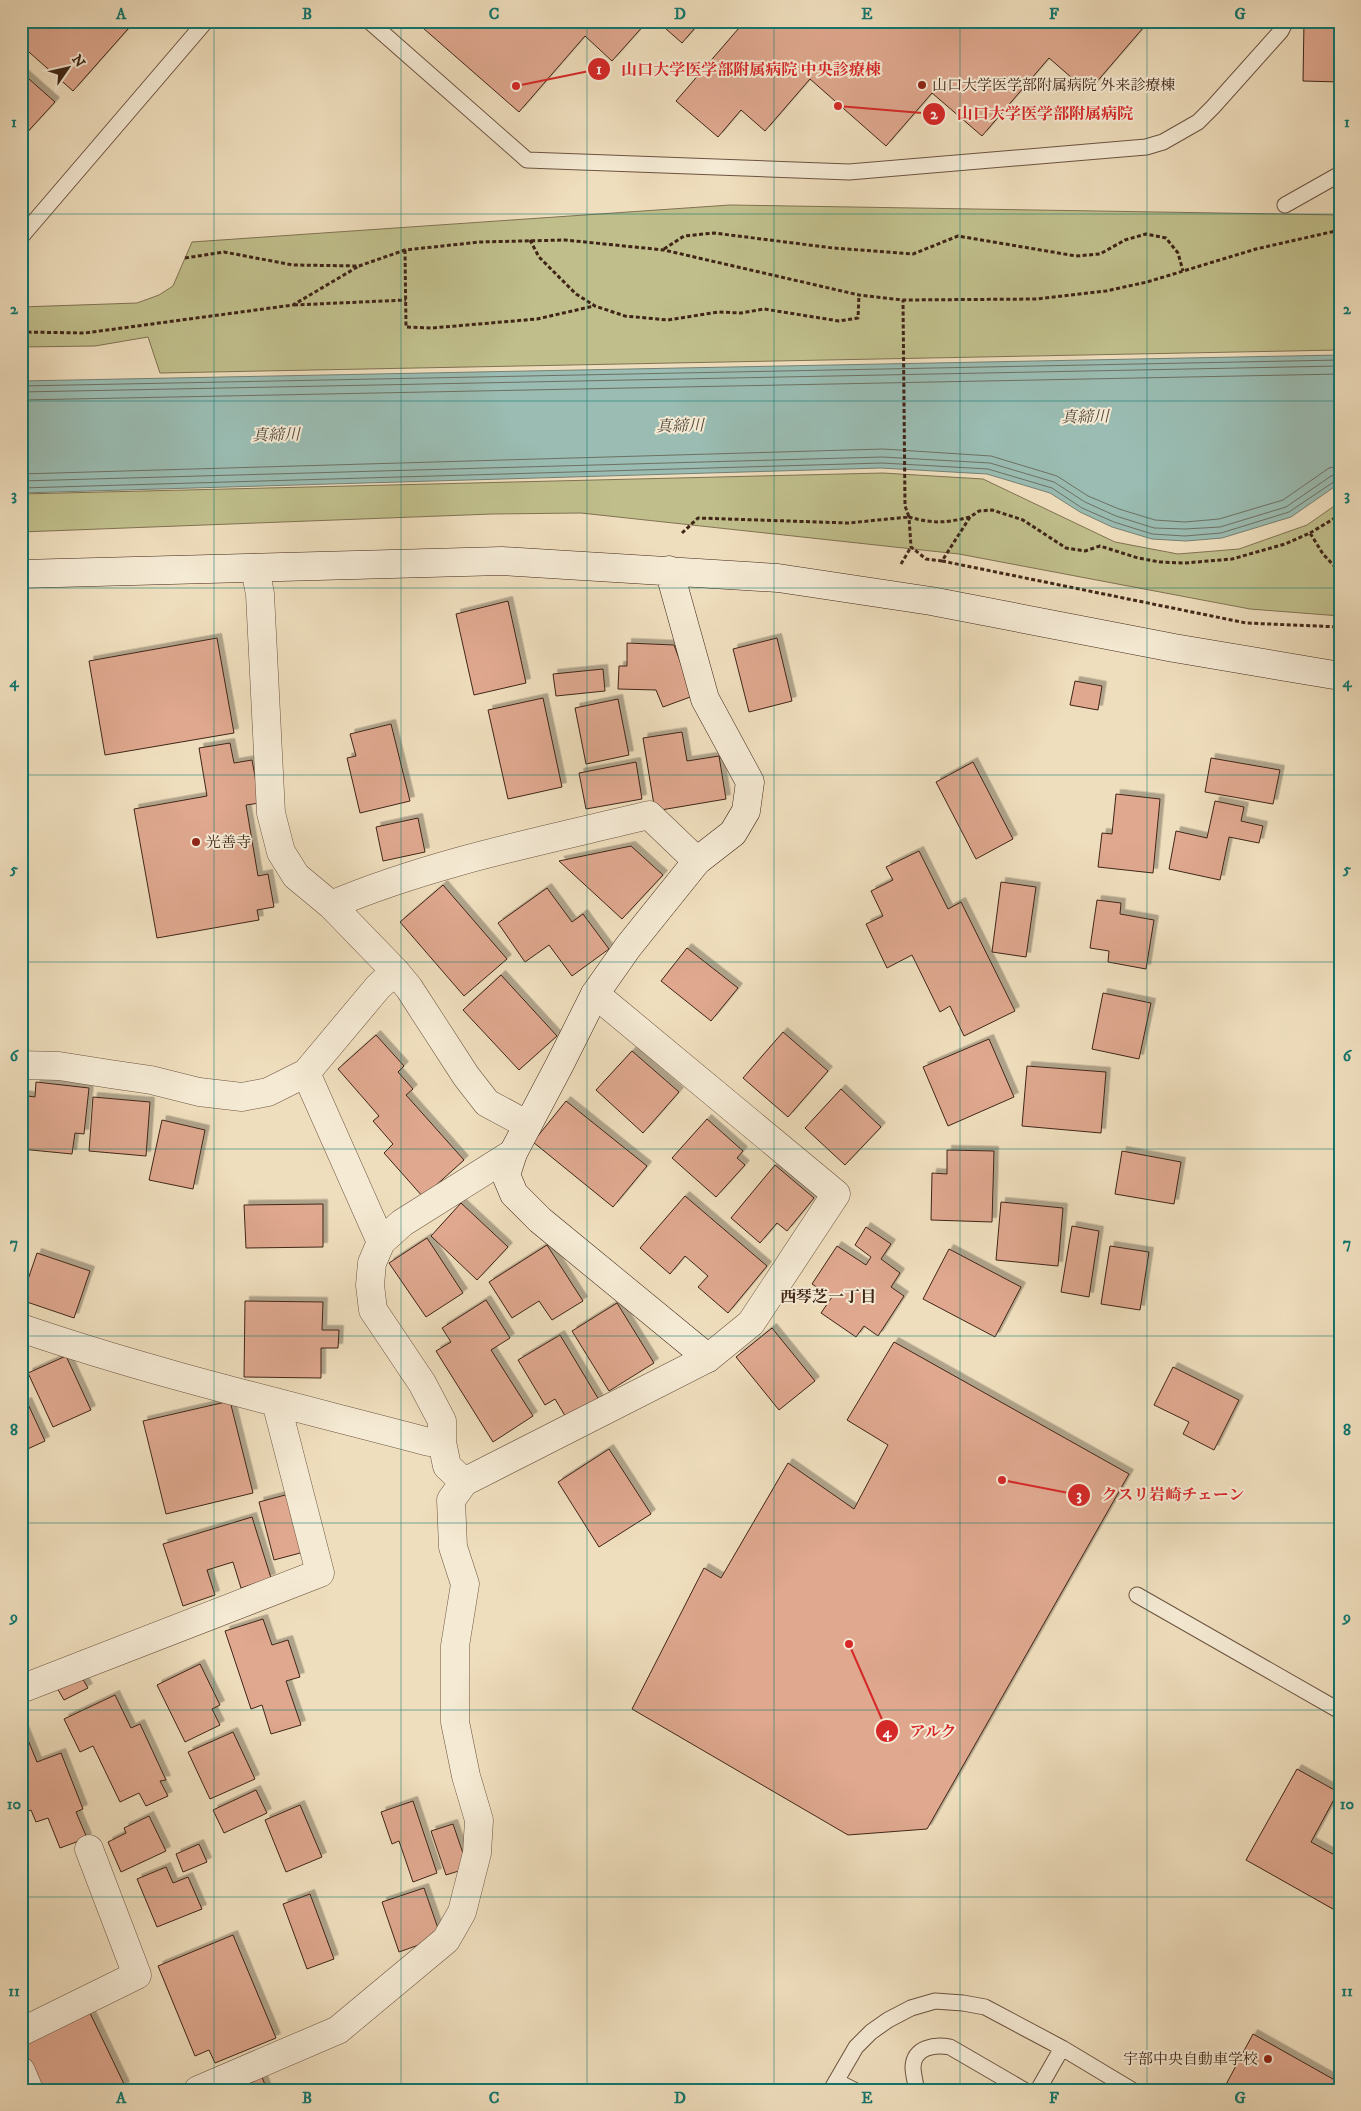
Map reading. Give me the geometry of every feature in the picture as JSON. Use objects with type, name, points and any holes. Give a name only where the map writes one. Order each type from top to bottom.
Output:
[{"type":"street","points":[[21,574],[502,561],[778,578],[931,600],[1174,648],[1340,676]]},
{"type":"street","points":[[255,568],[260,594],[271,813],[281,852],[296,876],[331,904],[395,971],[414,994],[466,1076],[487,1102],[528,1125]]},
{"type":"street","points":[[669,570],[705,699],[750,782],[746,811],[733,833],[697,861],[628,947],[595,994],[513,1153],[506,1175],[514,1194],[540,1220],[708,1358]]},
{"type":"street","points":[[331,904],[364,890],[430,868],[649,815],[697,861]]},
{"type":"street","points":[[21,1065],[59,1066],[151,1080],[199,1092],[242,1097],[268,1092],[306,1073],[378,987],[395,971]]},
{"type":"street","points":[[198,2090],[338,2030],[446,1940],[462,1912],[477,1853],[479,1820],[466,1776],[455,1722],[456,1646],[465,1584],[453,1547],[451,1500],[464,1482],[708,1358],[751,1324],[836,1194],[595,994]]},
{"type":"street","points":[[306,1073],[381,1242]]},
{"type":"street","points":[[464,1482],[447,1466],[442,1442],[442,1421],[422,1383],[373,1310],[370,1285],[372,1263],[381,1242],[402,1223],[513,1153]]},
{"type":"street","points":[[21,1328],[73,1346],[276,1402],[429,1442],[442,1442]]},
{"type":"street","points":[[21,1689],[320,1573],[276,1402]]},
{"type":"street","points":[[21,2032],[137,1975],[89,1849]]},
{"type":"street","points":[[21,2071],[29,2090]]},
{"type":"lane","points":[[21,237],[206,21]]},
{"type":"lane","points":[[369,21],[527,160],[849,172],[1146,147],[1163,142],[1198,122],[1281,31],[1286,21]]},
{"type":"lane","points":[[1285,204],[1340,174]]},
{"type":"lane","points":[[1138,1595],[1340,1710]]},
{"type":"lane","points":[[854,2090],[834,2085],[856,2047],[871,2032],[888,2020],[911,2008],[935,2001],[985,2007],[1062,2048],[1132,2090]]},
{"type":"lane","points":[[914,2090],[916,2087],[913,2066],[916,2056],[924,2048],[937,2044],[950,2046],[1024,2090]]},
{"type":"lane","points":[[1038,2090],[1062,2048]]},
{"type":"path","points":[[294,305],[359,266],[405,250],[480,242],[565,240],[664,250],[859,296],[903,300],[1036,299],[1106,291],[1147,282],[1256,249],[1340,230]]},
{"type":"path","points":[[664,250],[684,236],[714,232],[833,248],[913,254],[958,236],[1076,256],[1100,254],[1125,240],[1146,234],[1166,238],[1178,253],[1182,271]]},
{"type":"path","points":[[530,240],[539,257],[576,294],[595,306],[625,316],[650,320],[668,320],[718,312],[740,313],[764,309],[839,321],[858,318],[859,296]]},
{"type":"path","points":[[405,250],[406,327],[432,328],[537,319],[595,306]]},
{"type":"path","points":[[184,258],[224,252],[293,265],[359,266]]},
{"type":"path","points":[[21,332],[85,333],[294,305],[406,300]]},
{"type":"path","points":[[898,569],[910,547],[910,517],[905,506],[903,300]]},
{"type":"path","points":[[682,533],[698,518],[848,523],[910,517],[929,522],[947,523],[970,517],[979,511],[992,510],[1023,520],[1066,548],[1085,551],[1100,546],[1138,558],[1160,562],[1203,562],[1232,559],[1285,544],[1310,533],[1340,515]]},
{"type":"path","points":[[942,561],[970,517]]},
{"type":"path","points":[[1310,533],[1323,554],[1340,572]]},
{"type":"path","points":[[910,547],[926,559],[1246,623],[1340,627]]},
{"type":"shaded area","points":[[730,205],[1340,215],[1340,350],[160,373],[148,337],[95,346],[21,347],[21,307],[137,303],[159,295],[173,286],[192,242]]},
{"type":"shaded area","points":[[883,473],[983,479],[1115,542],[1178,554],[1239,549],[1307,525],[1340,502],[1340,616],[1250,609],[959,554],[581,513],[492,514],[21,532],[21,494]]},
{"type":"water","name":"真締川","points":[[1340,355],[1340,483],[1291,517],[1222,538],[1186,541],[1152,539],[1112,527],[1080,512],[1050,493],[987,474],[881,468],[21,493],[21,381]]},
{"type":"building","points":[[21,21],[135,21],[73,91],[21,45]]},
{"type":"building","points":[[415,21],[642,21],[645,24],[612,61],[585,36],[519,112]]},
{"type":"building","points":[[657,21],[701,21],[682,43]]},
{"type":"building","name":"山口大学医学部附属病院 外来診療棟","points":[[745,21],[1149,21],[1088,92],[1049,58],[982,136],[932,93],[886,146],[810,79],[765,131],[741,110],[718,137],[676,101]]},
{"type":"building","points":[[1304,21],[1340,21],[1340,82],[1303,81]]},
{"type":"building","points":[[21,72],[55,102],[21,139]]},
{"type":"building","points":[[508,601],[526,683],[474,695],[456,614]]},
{"type":"building","points":[[217,638],[234,733],[105,755],[89,661]]},
{"type":"building","points":[[777,638],[792,701],[749,712],[733,649]]},
{"type":"building","points":[[627,643],[674,645],[693,696],[663,707],[656,690],[618,689],[619,666],[627,666]]},
{"type":"building","points":[[603,669],[605,691],[556,696],[553,674]]},
{"type":"building","points":[[1075,681],[1102,686],[1098,710],[1070,705]]},
{"type":"building","points":[[543,698],[562,787],[508,799],[488,710]]},
{"type":"building","points":[[618,699],[629,755],[586,764],[575,708]]},
{"type":"building","points":[[391,724],[410,801],[360,813],[347,758],[356,756],[350,734]]},
{"type":"building","points":[[682,732],[687,761],[719,756],[726,799],[655,811],[643,738]]},
{"type":"building","name":"光善寺","points":[[230,743],[234,763],[252,760],[260,803],[246,805],[258,876],[268,874],[274,907],[257,910],[259,920],[157,938],[134,809],[207,796],[199,748]]},
{"type":"building","points":[[1211,758],[1280,770],[1273,804],[1205,792]]},
{"type":"building","points":[[636,762],[642,799],[586,809],[579,773]]},
{"type":"building","points":[[973,762],[1013,839],[976,859],[936,782]]},
{"type":"building","points":[[1116,794],[1160,799],[1153,873],[1098,867],[1102,833],[1112,834]]},
{"type":"building","points":[[1215,801],[1244,807],[1241,821],[1263,826],[1259,843],[1229,837],[1220,880],[1169,869],[1176,831],[1207,838]]},
{"type":"building","points":[[418,818],[425,852],[383,861],[376,827]]},
{"type":"building","points":[[631,846],[663,875],[622,919],[559,861]]},
{"type":"building","points":[[919,851],[948,909],[961,902],[1015,1011],[964,1036],[950,1006],[940,1012],[912,955],[887,968],[866,924],[883,916],[871,891],[893,880],[886,867]]},
{"type":"building","points":[[1001,882],[1036,887],[1026,957],[992,952]]},
{"type":"building","points":[[443,885],[507,959],[464,996],[400,922]]},
{"type":"building","points":[[547,888],[572,922],[583,914],[609,949],[572,976],[549,945],[525,962],[498,923]]},
{"type":"building","points":[[1097,900],[1121,903],[1120,914],[1154,920],[1146,969],[1108,962],[1109,951],[1090,948]]},
{"type":"building","points":[[687,948],[738,988],[711,1021],[661,981]]},
{"type":"building","points":[[501,975],[557,1036],[519,1070],[463,1010]]},
{"type":"building","points":[[1103,993],[1151,1003],[1139,1059],[1092,1049]]},
{"type":"building","points":[[783,1032],[828,1071],[788,1117],[743,1078]]},
{"type":"building","points":[[376,1035],[404,1066],[398,1072],[413,1089],[406,1095],[464,1160],[423,1197],[384,1153],[393,1144],[373,1121],[379,1116],[338,1069]]},
{"type":"building","points":[[989,1039],[1014,1097],[948,1126],[923,1067]]},
{"type":"building","points":[[632,1051],[679,1092],[643,1133],[596,1090]]},
{"type":"building","points":[[1027,1066],[1106,1072],[1101,1133],[1022,1126]]},
{"type":"building","points":[[36,1082],[89,1088],[84,1134],[75,1133],[72,1154],[21,1149],[21,1095],[35,1097]]},
{"type":"building","points":[[841,1089],[881,1127],[845,1165],[805,1128]]},
{"type":"building","points":[[93,1097],[150,1102],[146,1156],[89,1151]]},
{"type":"building","points":[[566,1101],[647,1166],[613,1207],[533,1142]]},
{"type":"building","points":[[707,1119],[743,1151],[737,1158],[745,1165],[716,1197],[672,1158]]},
{"type":"building","points":[[162,1120],[205,1130],[193,1189],[149,1180]]},
{"type":"building","points":[[947,1150],[994,1151],[992,1222],[931,1220],[932,1173],[947,1174]]},
{"type":"building","points":[[1122,1151],[1181,1162],[1174,1204],[1115,1194]]},
{"type":"building","points":[[775,1165],[814,1198],[787,1231],[777,1223],[760,1243],[731,1218]]},
{"type":"building","points":[[685,1196],[767,1266],[728,1313],[698,1287],[708,1276],[685,1256],[670,1274],[640,1248]]},
{"type":"building","points":[[1001,1202],[1063,1208],[1058,1266],[996,1260]]},
{"type":"building","points":[[461,1203],[508,1247],[477,1280],[431,1236]]},
{"type":"building","points":[[323,1204],[323,1247],[246,1248],[244,1205]]},
{"type":"building","points":[[1072,1226],[1099,1231],[1089,1297],[1061,1292]]},
{"type":"building","points":[[866,1227],[891,1244],[881,1259],[900,1273],[891,1287],[904,1296],[878,1336],[864,1326],[856,1337],[821,1313],[832,1297],[812,1284],[837,1246],[866,1265],[871,1257],[855,1245]]},
{"type":"building","points":[[427,1238],[463,1293],[426,1317],[389,1263]]},
{"type":"building","points":[[547,1245],[583,1301],[552,1320],[539,1301],[512,1318],[489,1282]]},
{"type":"building","points":[[1110,1246],[1149,1252],[1140,1310],[1101,1304]]},
{"type":"building","points":[[949,1249],[1021,1287],[995,1337],[923,1299]]},
{"type":"building","points":[[37,1253],[90,1271],[74,1318],[21,1300]]},
{"type":"building","points":[[486,1300],[510,1338],[491,1350],[533,1416],[493,1442],[436,1351],[451,1342],[442,1328]]},
{"type":"building","points":[[245,1301],[323,1302],[322,1330],[339,1330],[338,1348],[321,1348],[321,1378],[244,1377]]},
{"type":"building","points":[[617,1303],[654,1363],[609,1391],[572,1331]]},
{"type":"building","points":[[772,1328],[815,1381],[779,1410],[736,1357]]},
{"type":"building","points":[[560,1335],[599,1400],[567,1419],[555,1399],[545,1405],[518,1360]]},
{"type":"building","points":[[894,1342],[1129,1474],[927,1829],[848,1835],[632,1709],[704,1568],[721,1578],[788,1463],[854,1509],[888,1445],[847,1420]]},
{"type":"building","points":[[66,1356],[91,1410],[53,1427],[28,1373]]},
{"type":"building","points":[[1173,1367],[1239,1400],[1214,1450],[1183,1434],[1189,1422],[1154,1405]]},
{"type":"building","points":[[230,1401],[253,1493],[166,1514],[143,1421]]},
{"type":"building","points":[[27,1402],[45,1441],[21,1452],[21,1405]]},
{"type":"building","points":[[609,1449],[651,1514],[599,1547],[558,1482]]},
{"type":"building","points":[[289,1494],[304,1552],[274,1560],[259,1502]]},
{"type":"building","points":[[252,1517],[271,1578],[241,1588],[233,1562],[207,1570],[215,1595],[183,1606],[163,1544]]},
{"type":"building","points":[[263,1619],[272,1645],[288,1640],[300,1677],[286,1681],[301,1725],[271,1734],[262,1705],[251,1709],[225,1631]]},
{"type":"building","points":[[200,1664],[220,1705],[212,1709],[220,1725],[185,1742],[157,1685]]},
{"type":"building","points":[[81,1676],[88,1688],[64,1700],[57,1688]]},
{"type":"building","points":[[115,1695],[131,1728],[140,1724],[166,1780],[160,1781],[168,1796],[146,1806],[139,1793],[120,1802],[93,1746],[80,1752],[64,1719]]},
{"type":"building","points":[[21,1723],[37,1762],[61,1753],[83,1809],[76,1812],[87,1838],[60,1848],[48,1818],[36,1822],[31,1810],[21,1814]]},
{"type":"building","points":[[233,1732],[255,1779],[210,1799],[188,1752]]},
{"type":"building","points":[[1297,1769],[1338,1792],[1311,1842],[1340,1858],[1340,1913],[1246,1860]]},
{"type":"building","points":[[256,1790],[267,1813],[224,1833],[213,1810]]},
{"type":"building","points":[[413,1801],[437,1873],[413,1882],[399,1841],[392,1844],[381,1812]]},
{"type":"building","points":[[300,1805],[322,1857],[286,1872],[265,1820]]},
{"type":"building","points":[[149,1816],[166,1851],[121,1872],[108,1842],[126,1833],[124,1828]]},
{"type":"building","points":[[453,1824],[468,1868],[446,1875],[431,1831]]},
{"type":"building","points":[[199,1844],[207,1862],[183,1872],[176,1854]]},
{"type":"building","points":[[166,1867],[173,1883],[188,1877],[202,1909],[157,1927],[137,1879]]},
{"type":"building","points":[[424,1888],[441,1937],[399,1952],[382,1902]]},
{"type":"building","points":[[310,1894],[334,1959],[307,1969],[283,1904]]},
{"type":"building","points":[[233,1935],[276,2038],[215,2063],[209,2050],[195,2056],[158,1966]]},
{"type":"building","points":[[88,2009],[125,2086],[116,2090],[40,2090],[21,2050],[21,2041]]},
{"type":"building","name":"宇部中央自動車学校","points":[[1253,2034],[1340,2083],[1340,2090],[1223,2090]]},
{"type":"building","points":[[262,2077],[267,2090],[233,2090]]},
{"type":"place","name":"山口大学医学部附属病院 外来診療棟","points":[[922,85]]},
{"type":"place","name":"山口大学医学部附属病院 中央診療棟","points":[[516,86]]},
{"type":"place","name":"山口大学医学部附属病院","points":[[838,106]]},
{"type":"place","name":"光善寺","points":[[196,842]]},
{"type":"place","name":"クスリ岩崎チェーン","points":[[1002,1480]]},
{"type":"place","name":"アルク","points":[[849,1644]]},
{"type":"place","name":"宇部中央自動車学校","points":[[1268,2059]]},
{"type":"district","name":"西琴芝一丁目","points":[[828,1296]]}]
